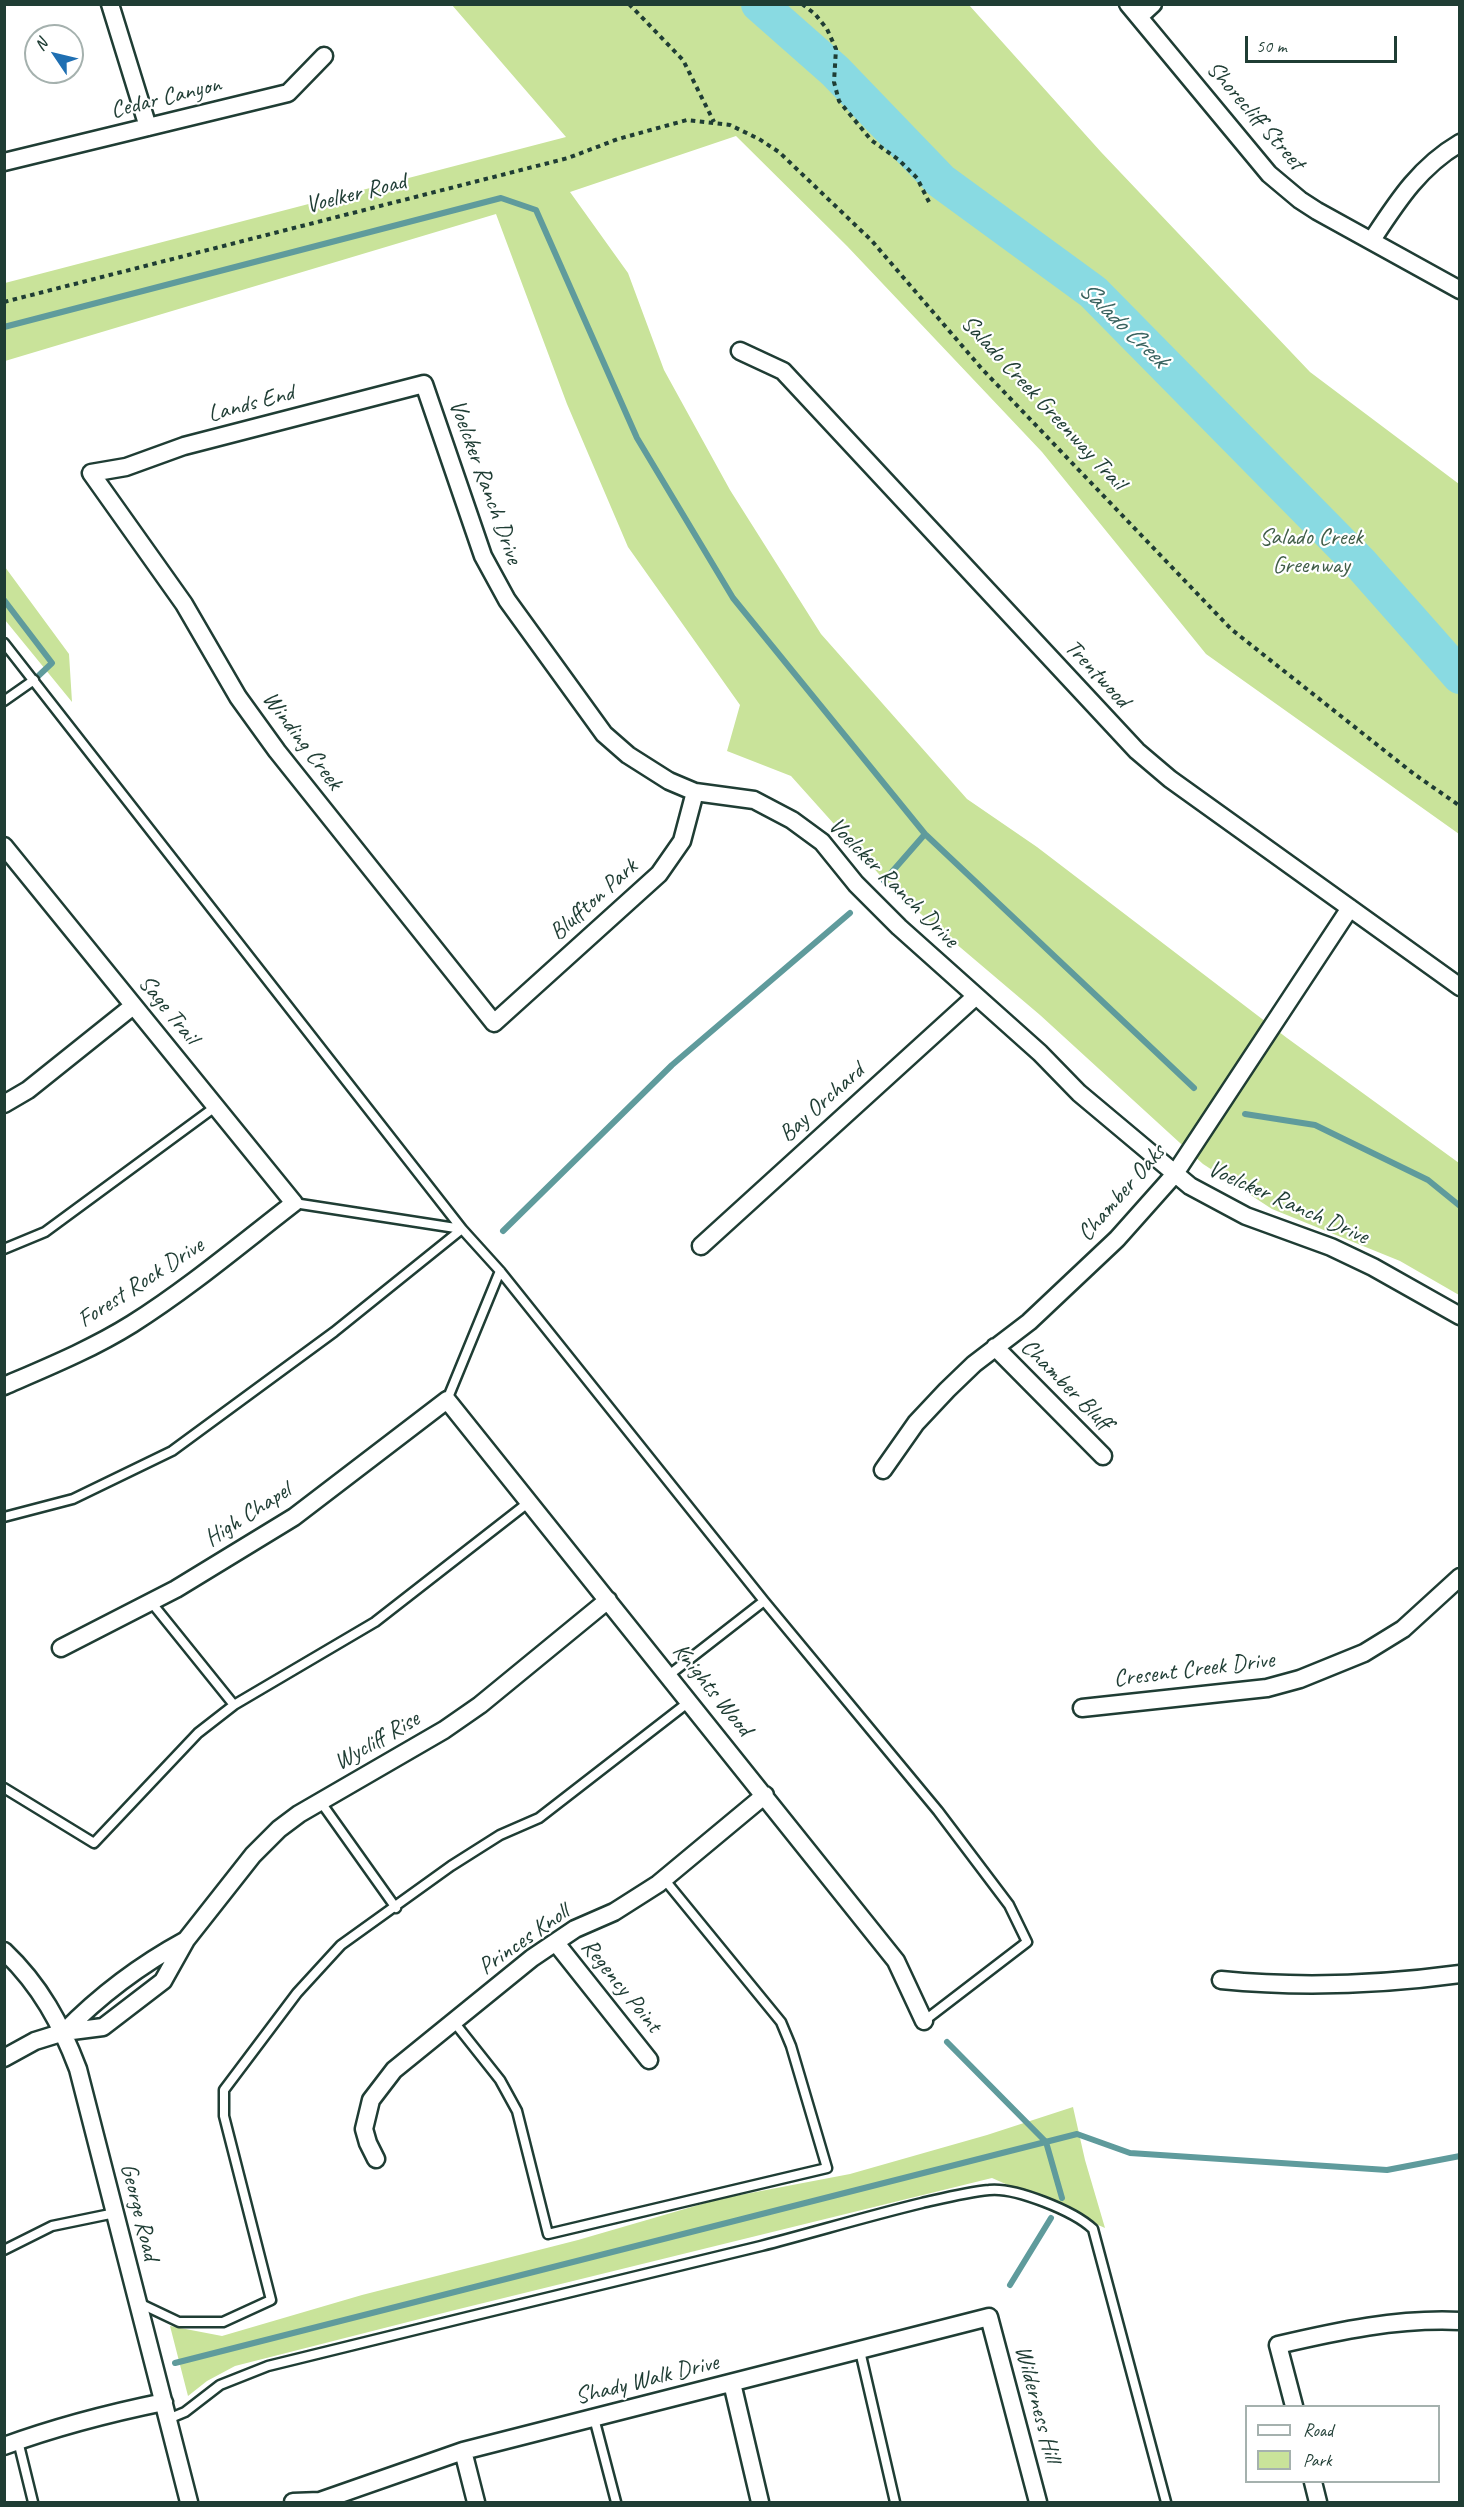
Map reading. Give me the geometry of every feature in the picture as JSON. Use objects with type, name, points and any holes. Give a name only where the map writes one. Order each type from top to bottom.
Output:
[{"type":"street","points":[[110,4],[148,127]]},
{"type":"street","points":[[1133,11],[1153,4]]},
{"type":"street","name":"Shorecliff Street","points":[[1133,11],[1269,174],[1300,200],[1460,290]]},
{"type":"street","name":"Cedar Canyon","points":[[4,162],[288,93],[324,56]]},
{"type":"street","points":[[1372,240],[1412,182],[1441,154],[1460,143]]},
{"type":"street","name":"Trentwood","points":[[740,351],[783,371],[1137,751],[1170,779],[1460,987]]},
{"type":"street","name":"Lands End","points":[[91,473],[126,467],[184,446],[424,384]]},
{"type":"street","name":"Voelcker Ranch Drive","points":[[424,384],[483,556],[507,600],[604,734],[636,760],[669,781],[695,792],[754,800],[792,820],[822,842],[856,884],[899,927],[1040,1053],[1079,1093],[1174,1175],[1190,1186],[1246,1216],[1331,1246],[1460,1316]]},
{"type":"street","name":"Winding Creek","points":[[91,473],[184,604],[238,697],[277,751],[494,1023]]},
{"type":"street","name":"Bluffton Park","points":[[494,1023],[659,874],[682,842],[695,792]]},
{"type":"street","name":"Sage Trail","points":[[6,850],[294,1203]]},
{"type":"street","name":"Chamber Oaks","points":[[883,1470],[916,1423],[974,1364],[1029,1322],[1117,1239],[1174,1175],[1350,908]]},
{"type":"street","name":"Bay Orchard","points":[[701,1246],[976,996]]},
{"type":"street","points":[[4,1104],[28,1090],[133,1006]]},
{"type":"street","name":"Forest Rock Drive","points":[[4,1386],[66,1360],[132,1324],[194,1281],[294,1203]]},
{"type":"street","name":"Chamber Bluff","points":[[995,1347],[1103,1456]]},
{"type":"street","name":"Knights Wood","points":[[447,1400],[896,1961],[924,2020]]},
{"type":"street","name":"High Chapel","points":[[61,1648],[176,1589],[294,1517],[447,1400]]},
{"type":"street","name":"Cresent Creek Drive","points":[[1082,1708],[1267,1688],[1300,1679],[1364,1653],[1393,1635],[1460,1577]]},
{"type":"street","name":"Wycliff Rise","points":[[64,2032],[103,2028],[163,1981],[186,1940],[253,1856],[279,1829],[444,1730],[480,1705],[608,1600]]},
{"type":"street","name":"Princes Knoll","points":[[376,2159],[364,2129],[371,2100],[394,2070],[532,1958],[575,1929],[614,1912],[664,1879],[765,1795]]},
{"type":"street","name":"Wycliff Rise","points":[[64,2032],[93,2002],[152,1958],[186,1940]]},
{"type":"street","name":"Regency Point","points":[[556,1943],[649,2060]]},
{"type":"street","name":"George Road","points":[[4,1951],[23,1969],[41,1992],[64,2032],[78,2069],[189,2502]]},
{"type":"street","points":[[1221,1980],[1322,1986],[1393,1983],[1460,1974]]},
{"type":"street","points":[[4,2058],[35,2041],[64,2032]]},
{"type":"street","name":"Shady Walk Drive","points":[[293,2502],[319,2502],[463,2451],[989,2317]]},
{"type":"street","name":"Wilderness Hill","points":[[989,2317],[1038,2502]]},
{"type":"street","points":[[1294,2405],[1278,2345],[1341,2330],[1409,2321],[1460,2321]]},
{"type":"street","points":[[732,2383],[760,2502]]},
{"type":"street","points":[[11,2444],[30,2435],[164,2402]]},
{"type":"street","points":[[463,2451],[476,2502]]},
{"type":"street","points":[[1313,2483],[1318,2502]]},
{"type":"lane","points":[[4,643],[462,1229],[500,1271],[764,1601],[938,1811],[1009,1905],[1026,1942],[924,2020]]},
{"type":"lane","points":[[4,701],[34,680]]},
{"type":"lane","points":[[4,1249],[45,1232],[216,1107]]},
{"type":"lane","points":[[294,1203],[462,1229]]},
{"type":"lane","points":[[4,1517],[73,1499],[172,1451],[334,1332],[462,1229]]},
{"type":"lane","points":[[447,1400],[500,1271]]},
{"type":"lane","points":[[4,1788],[94,1843],[198,1733],[234,1705],[375,1622],[530,1502]]},
{"type":"lane","points":[[669,1675],[764,1601]]},
{"type":"lane","points":[[151,1602],[234,1705]]},
{"type":"lane","points":[[138,2303],[178,2322],[223,2322],[271,2300],[224,2116],[224,2090],[297,1993],[341,1945],[396,1908],[451,1866],[500,1834],[540,1818],[690,1701]]},
{"type":"lane","points":[[321,1802],[396,1908]]},
{"type":"lane","points":[[454,2022],[500,2079],[517,2110],[548,2235],[827,2168],[791,2046],[781,2022],[664,1879]]},
{"type":"lane","points":[[168,2420],[185,2412],[220,2385],[268,2366],[762,2245],[889,2211],[968,2193],[1000,2190],[1058,2208],[1085,2221],[1093,2229],[1166,2502]]},
{"type":"lane","points":[[4,2250],[52,2226],[115,2213]]},
{"type":"lane","points":[[860,2351],[895,2502]]},
{"type":"lane","points":[[594,2418],[616,2502]]},
{"type":"lane","points":[[11,2444],[33,2502]]},
{"type":"path","points":[[629,4],[683,60],[714,122]]},
{"type":"path","points":[[802,4],[815,14],[827,29],[836,48],[834,82],[839,101],[871,140],[899,160],[917,178],[929,202]]},
{"type":"path","name":"Voelker Road","points":[[4,302],[568,158],[618,139],[675,122],[687,120],[714,122]]},
{"type":"path","name":"Salado Creek Greenway Trail","points":[[714,122],[730,125],[750,134],[779,152],[872,241],[982,369],[1231,628],[1414,774],[1460,806]]},
{"type":"green space","name":"Salado Creek Greenway","points":[[452,5],[969,5],[1101,152],[1310,372],[1459,484],[1459,834],[1206,654],[1042,452],[847,246],[736,136],[570,192],[628,273],[664,370],[730,490],[821,634],[967,799],[1037,847],[1287,1038],[1459,1163],[1459,1295],[1400,1261],[1272,1209],[1203,1164],[1040,1015],[895,892],[791,776],[727,751],[740,705],[628,547],[567,404],[496,214],[5,361],[5,283],[566,137]]},
{"type":"green space","points":[[5,567],[69,654],[72,702],[5,620]]},
{"type":"green space","points":[[1073,2107],[1085,2160],[1105,2228],[992,2178],[235,2366],[207,2381],[188,2396],[170,2326],[222,2336],[362,2295],[578,2240],[719,2199],[850,2174],[987,2135]]},
{"type":"waterway","name":"Salado Creek","points":[[759,4],[835,71],[941,181],[1093,292],[1361,564],[1460,676]]},
{"type":"waterway","points":[[4,327],[501,198],[536,210],[637,438],[733,598],[925,834],[1194,1088]]},
{"type":"waterway","points":[[4,600],[52,663],[34,680]]},
{"type":"waterway","points":[[884,881],[925,834]]},
{"type":"waterway","points":[[503,1231],[672,1065],[850,913]]},
{"type":"waterway","points":[[1245,1114],[1315,1125],[1428,1180],[1460,1206]]},
{"type":"waterway","points":[[947,2042],[1046,2142],[1062,2198]]},
{"type":"waterway","points":[[175,2363],[1077,2134],[1130,2153],[1387,2170],[1460,2156]]},
{"type":"waterway","points":[[1010,2285],[1051,2218]]}]
